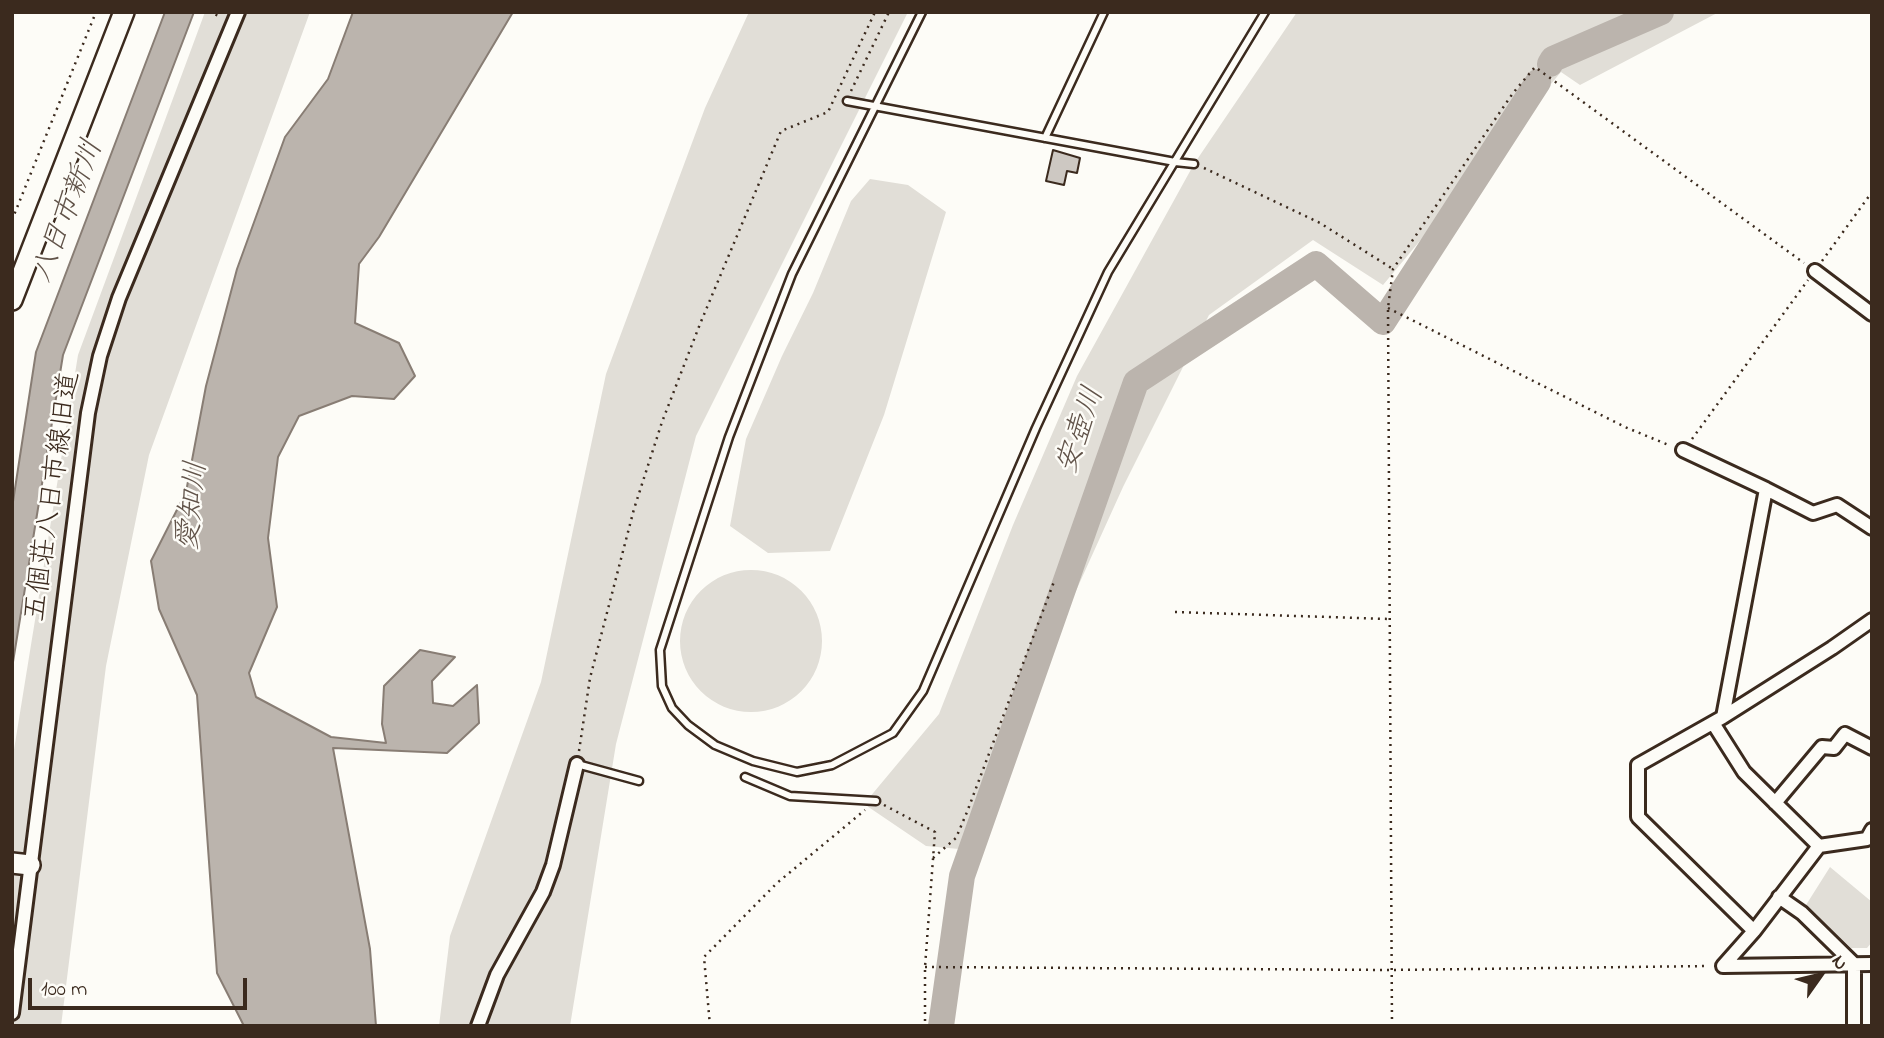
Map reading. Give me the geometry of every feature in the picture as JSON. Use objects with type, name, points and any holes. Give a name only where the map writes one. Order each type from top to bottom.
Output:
[{"type":"main road","points":[[12,300],[124,12]]},
{"type":"street","name":"五個荘八日市線旧道","points":[[12,1013],[19,864],[88,413],[100,356],[119,298],[238,12]]},
{"type":"street","points":[[1815,271],[1872,314]]},
{"type":"street","points":[[1683,450],[1813,513],[1837,505],[1872,528]]},
{"type":"street","points":[[1766,489],[1718,720],[1744,772],[1819,846]]},
{"type":"street","points":[[1754,931],[1637,817],[1637,765],[1718,720],[1872,620]]},
{"type":"street","points":[[1775,803],[1822,747],[1834,748],[1845,734],[1872,748]]},
{"type":"street","points":[[478,1026],[497,975],[543,892],[553,865],[578,764]]},
{"type":"street","points":[[1723,966],[1754,931],[1819,846],[1867,839],[1872,830]]},
{"type":"street","points":[[1779,897],[1802,913],[1854,964],[1854,1026]]},
{"type":"street","points":[[1723,966],[1872,964]]},
{"type":"lane","points":[[922,12],[792,274],[729,437],[660,650],[662,686],[672,708],[688,725],[715,745],[753,761],[797,772],[832,765],[893,733],[923,691],[1035,428],[1108,272],[1265,12]]},
{"type":"lane","points":[[1045,138],[1104,12]]},
{"type":"lane","points":[[847,101],[1175,163],[1194,164]]},
{"type":"lane","points":[[578,764],[639,782]]},
{"type":"lane","points":[[745,777],[790,796],[876,801]]},
{"type":"path","points":[[12,220],[96,12]]},
{"type":"path","points":[[578,764],[590,678],[634,509],[662,422],[700,324],[781,131],[828,113],[875,12]]},
{"type":"path","points":[[847,101],[889,12]]},
{"type":"path","points":[[1392,1026],[1388,308],[1393,268],[1513,93],[1535,67],[1815,271]]},
{"type":"path","points":[[1194,164],[1320,223],[1393,268]]},
{"type":"path","points":[[1388,308],[1625,427],[1683,450],[1872,192]]},
{"type":"path","points":[[933,858],[956,838],[1055,579]]},
{"type":"path","points":[[1175,612],[1389,619]]},
{"type":"path","points":[[710,1026],[704,957],[777,883],[876,801],[936,832],[925,967],[925,1026]]},
{"type":"path","points":[[925,967],[1391,970],[1723,966]]},
{"type":"shaded area","points":[[205,12],[310,12],[149,455],[106,666],[61,1026],[12,1026],[12,762],[78,355]]},
{"type":"shaded area","points":[[749,12],[908,12],[696,436],[616,744],[570,1026],[439,1026],[450,936],[541,682],[606,374],[705,108]]},
{"type":"shaded area","points":[[1297,12],[1719,12],[1580,85],[1561,72],[1383,285],[1313,240],[1209,315],[1123,487],[959,849],[926,846],[864,804],[939,714],[1013,525],[1077,376],[1194,164]]},
{"type":"shaded area","points":[[870,179],[908,185],[946,212],[884,415],[830,551],[768,553],[730,526],[746,439],[813,293],[851,201]]},
{"type":"shaded area","points":[[751,570],[778,575],[801,591],[817,614],[822,641],[817,668],[801,691],[778,707],[751,712],[724,707],[701,691],[685,668],[680,641],[685,614],[701,591],[724,575]]},
{"type":"shaded area","points":[[1830,867],[1872,902],[1872,942],[1867,948],[1851,948],[1806,905]]},
{"type":"water","name":"八日市新川","points":[[165,12],[194,12],[63,355],[12,668],[12,508],[36,352]]},
{"type":"water","name":"愛知川","points":[[353,12],[513,12],[379,237],[359,264],[355,323],[399,343],[415,376],[394,399],[352,396],[299,416],[278,457],[268,538],[277,607],[249,673],[256,697],[331,737],[386,743],[382,724],[384,686],[420,650],[455,657],[432,681],[433,703],[453,706],[477,685],[479,723],[447,753],[333,748],[370,949],[376,1026],[244,1026],[217,973],[197,695],[159,609],[151,561],[186,492],[206,386],[237,269],[285,137],[328,79]]},
{"type":"building","points":[[1053,150],[1080,158],[1077,173],[1067,171],[1064,185],[1046,181]]},
{"type":"waterway","name":"安壺川","points":[[1550,64],[1553,59],[1661,12]]},
{"type":"waterway","name":"安壺川","points":[[941,1026],[962,876],[1136,382],[1316,264],[1383,322],[1538,82]]}]
